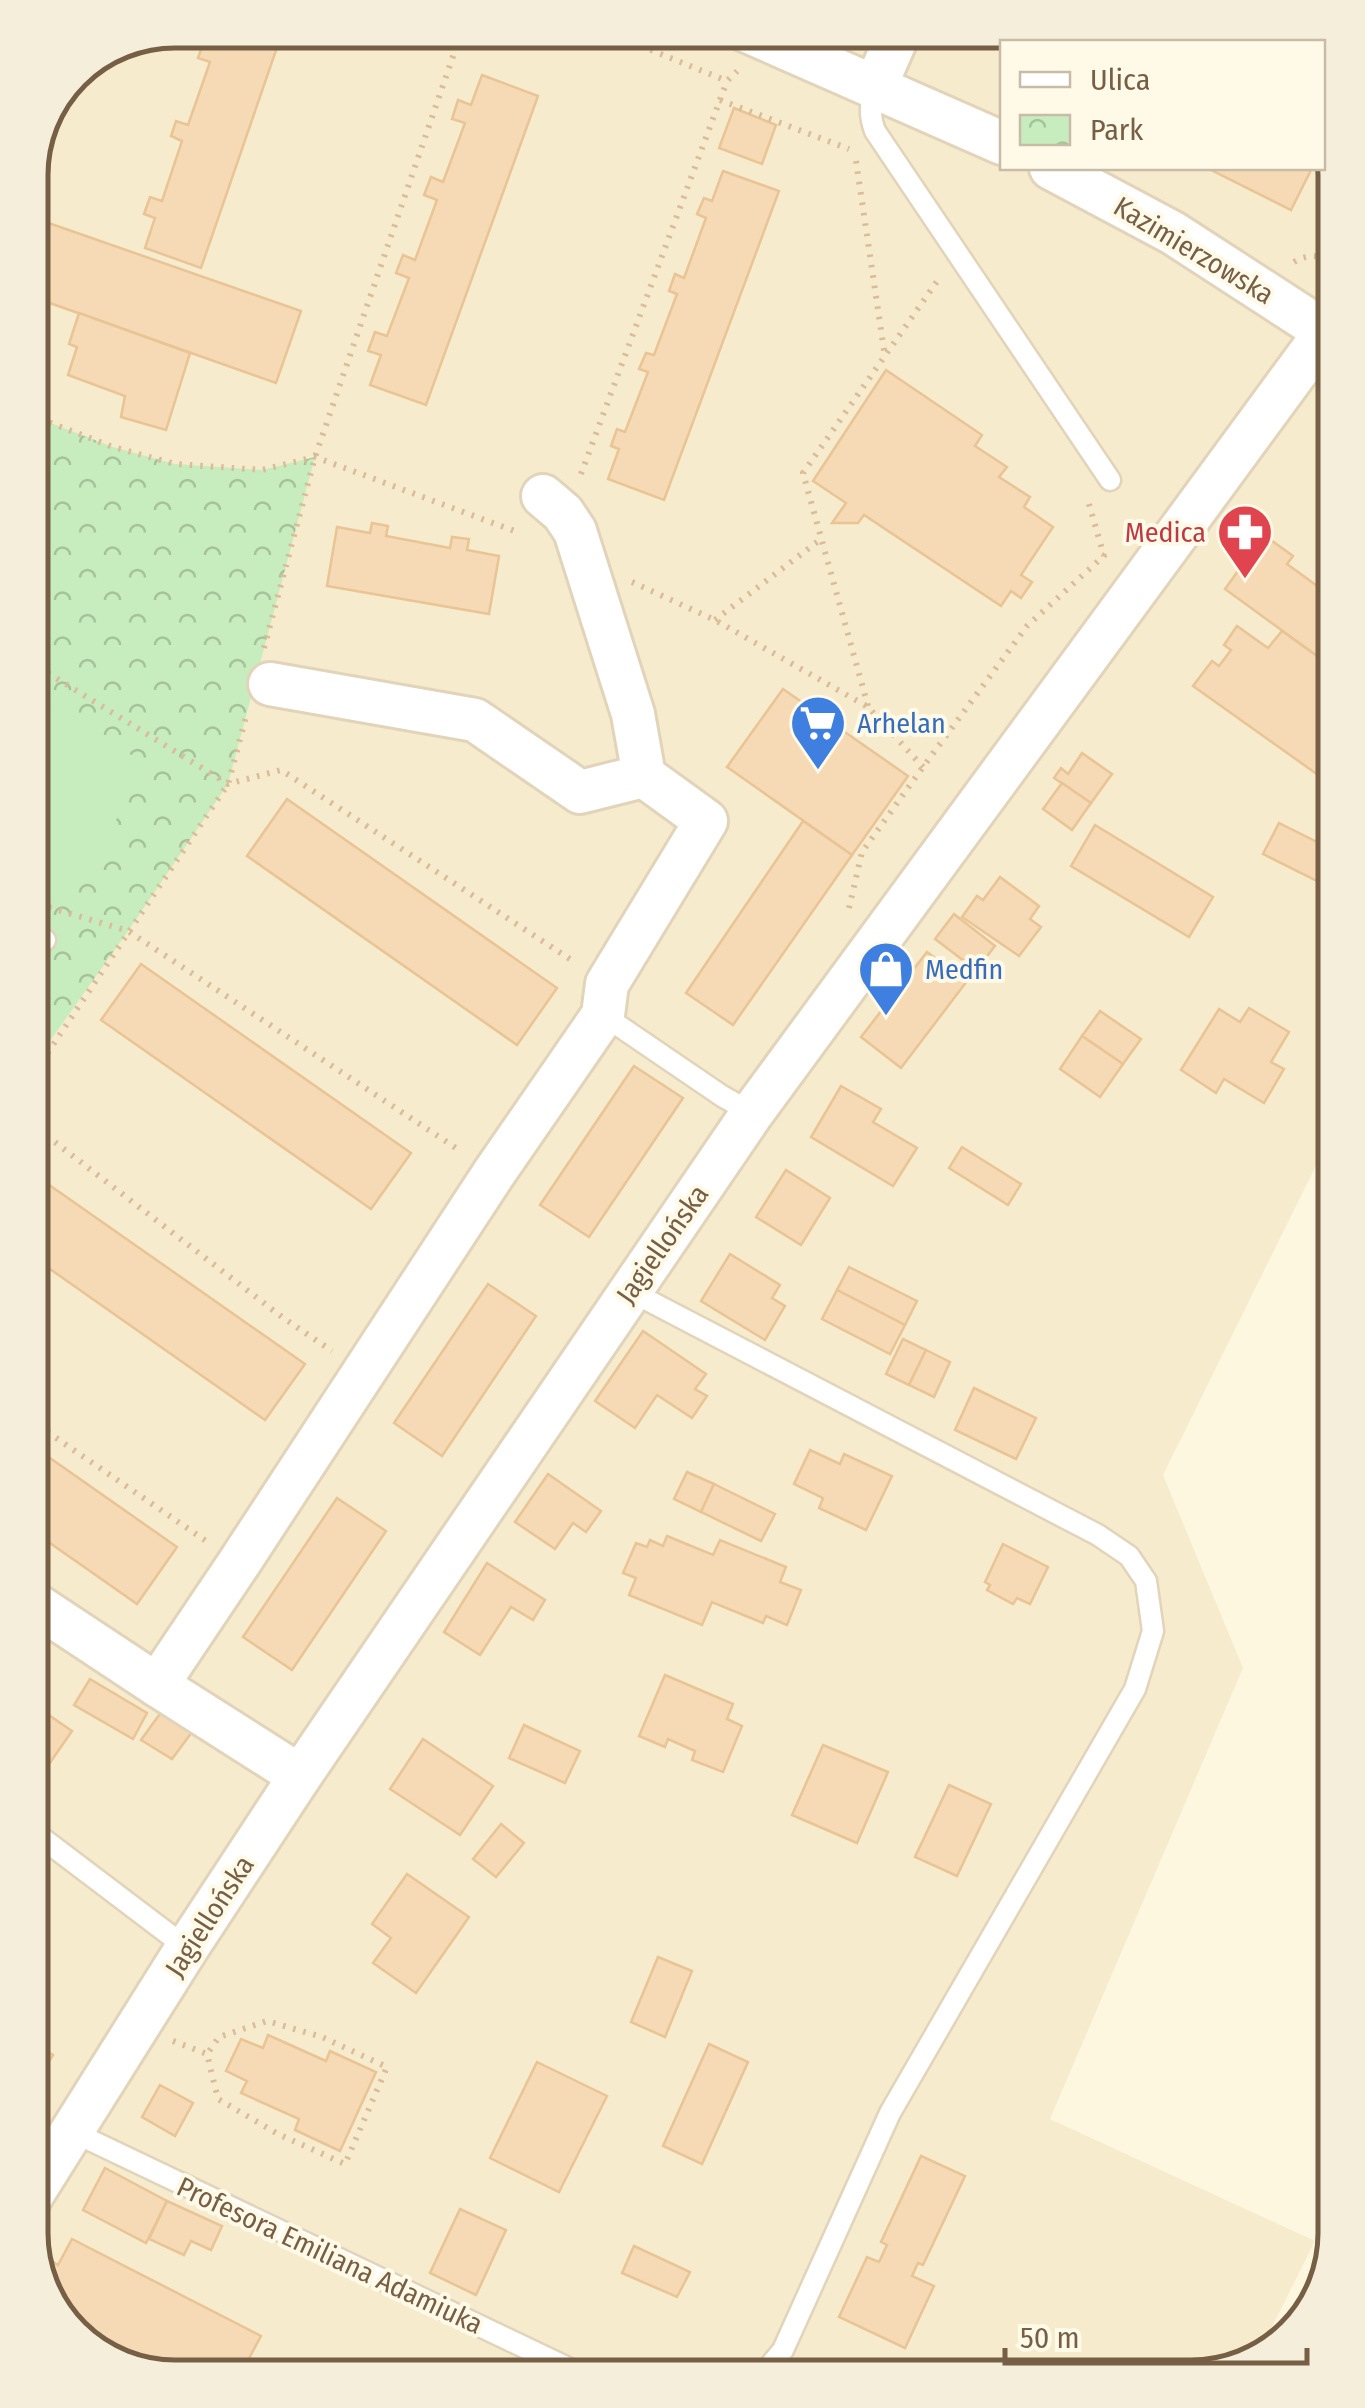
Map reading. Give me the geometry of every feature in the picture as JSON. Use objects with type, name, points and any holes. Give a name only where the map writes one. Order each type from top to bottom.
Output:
[{"type":"street","points":[[874,87],[892,48]]},
{"type":"street","points":[[742,50],[874,87],[1000,142]]},
{"type":"street","name":"Kazimierzowska","points":[[1055,170],[1173,232],[1270,296],[1318,322]]},
{"type":"street","name":"Jagiellońska","points":[[48,2169],[300,1776],[752,1114],[1318,349]]},
{"type":"street","points":[[157,1686],[606,1000],[706,822],[644,776],[633,714],[575,531],[563,513],[560,490]]},
{"type":"street","points":[[260,681],[475,720],[580,792],[644,776]]},
{"type":"street","points":[[48,1612],[300,1776]]},
{"type":"lane","points":[[874,87],[870,119],[876,132],[1110,480]]},
{"type":"lane","points":[[606,1000],[722,1096],[752,1114]]},
{"type":"lane","points":[[630,1291],[1098,1535],[1129,1556],[1146,1581],[1153,1631],[1135,1690],[890,2113],[774,2360]]},
{"type":"lane","points":[[48,1842],[187,1948]]},
{"type":"lane","name":"Profesora Emiliana Adamiuka","points":[[71,2131],[551,2360]]},
{"type":"path","points":[[48,1052],[228,784],[260,681],[316,456],[456,48]]},
{"type":"path","points":[[646,48],[726,81]]},
{"type":"path","points":[[560,490],[742,50]]},
{"type":"path","points":[[720,100],[854,148],[885,358]]},
{"type":"path","points":[[1270,296],[1293,262],[1318,257]]},
{"type":"path","points":[[868,708],[804,473],[943,273]]},
{"type":"path","points":[[48,422],[113,447],[176,464],[262,470],[316,456]]},
{"type":"path","points":[[1086,497],[1104,556]]},
{"type":"path","points":[[715,620],[821,540]]},
{"type":"path","points":[[846,920],[862,852],[872,838],[1027,626],[1117,544]]},
{"type":"path","points":[[48,673],[228,784],[281,770],[606,1000]]},
{"type":"path","points":[[48,907],[128,931],[494,1173]]},
{"type":"path","points":[[48,1136],[282,1317],[363,1371]]},
{"type":"path","points":[[48,1432],[239,1563]]},
{"type":"path","points":[[267,2021],[322,2037],[388,2067],[345,2164],[278,2134],[218,2099],[207,2054],[219,2037],[267,2021]]},
{"type":"path","points":[[162,2037],[207,2054]]},
{"type":"shaded area","points":[[175,48],[1000,48],[1000,170],[1317,170],[1318,1161],[1163,1475],[1243,1668],[1050,2119],[1315,2241],[1269,2333],[1231,2354],[1190,2360],[166,2360],[134,2354],[104,2339],[79,2317],[61,2290],[52,2266],[48,2234],[48,166],[57,126],[69,104],[104,69],[126,57]]},
{"type":"green space","points":[[48,422],[113,447],[175,464],[262,470],[315,457],[228,784],[48,1044]]},
{"type":"green space","points":[[48,705],[148,765],[66,906],[48,896]]},
{"type":"building","points":[[202,48],[277,48],[201,268],[145,248],[155,218],[144,214],[150,197],[162,201],[182,141],[171,136],[176,121],[188,125],[210,62],[198,58]]},
{"type":"building","points":[[482,75],[538,96],[426,405],[370,385],[381,355],[368,351],[375,332],[387,336],[409,278],[396,273],[403,255],[415,260],[437,200],[424,195],[431,177],[443,182],[465,123],[452,119],[458,100],[471,105]]},
{"type":"building","points":[[734,108],[776,125],[762,164],[719,148]]},
{"type":"building","points":[[1211,170],[1311,170],[1291,210]]},
{"type":"building","points":[[723,171],[779,191],[664,500],[608,479],[619,449],[611,446],[617,429],[625,432],[648,372],[639,369],[646,353],[654,355],[677,294],[669,291],[675,274],[684,278],[706,218],[697,214],[704,198],[712,201]]},
{"type":"building","points":[[48,223],[301,311],[276,383],[48,302]]},
{"type":"building","points":[[79,313],[190,353],[166,430],[121,417],[125,396],[68,375],[77,347],[69,344]]},
{"type":"building","points":[[886,370],[982,435],[975,446],[1007,467],[999,477],[1030,497],[1024,507],[1053,527],[1021,575],[1032,582],[1021,598],[1011,591],[1001,606],[864,515],[858,523],[832,523],[846,503],[813,481]]},
{"type":"building","points":[[372,523],[388,526],[386,536],[450,548],[452,537],[469,539],[467,550],[499,556],[489,614],[327,586],[337,527],[370,533]]},
{"type":"building","points":[[1264,535],[1293,556],[1287,564],[1318,587],[1318,657],[1225,589]]},
{"type":"building","points":[[1237,626],[1268,648],[1282,631],[1318,657],[1318,775],[1193,686],[1212,661],[1219,666],[1231,650],[1224,645]]},
{"type":"building","name":"Arhelan","points":[[783,689],[908,776],[852,855],[727,767]]},
{"type":"building","points":[[1082,753],[1112,774],[1091,803],[1054,778],[1061,768],[1068,774]]},
{"type":"building","points":[[1062,783],[1091,803],[1072,830],[1043,809]]},
{"type":"building","points":[[287,799],[557,988],[517,1045],[247,856]]},
{"type":"building","points":[[803,821],[852,855],[733,1025],[686,993]]},
{"type":"building","points":[[1279,823],[1318,842],[1318,882],[1263,854]]},
{"type":"building","points":[[1095,825],[1213,897],[1189,937],[1071,866]]},
{"type":"building","points":[[1000,877],[1039,906],[1030,919],[1041,927],[1019,956],[962,917],[977,896],[983,900]]},
{"type":"building","points":[[954,914],[995,946],[976,970],[935,939]]},
{"type":"building","points":[[927,952],[967,981],[901,1068],[861,1037]]},
{"type":"building","points":[[141,964],[411,1153],[371,1209],[101,1020]]},
{"type":"building","points":[[1249,1008],[1289,1032],[1271,1062],[1284,1069],[1264,1103],[1224,1079],[1216,1093],[1181,1070],[1219,1009],[1240,1022]]},
{"type":"building","points":[[1100,1011],[1141,1039],[1123,1064],[1082,1036]]},
{"type":"building","points":[[1082,1036],[1123,1064],[1100,1097],[1060,1069]]},
{"type":"building","points":[[634,1066],[683,1098],[589,1237],[540,1205]]},
{"type":"building","points":[[841,1086],[881,1109],[873,1122],[917,1148],[893,1186],[811,1137]]},
{"type":"building","points":[[962,1147],[1021,1184],[1008,1205],[949,1168]]},
{"type":"building","points":[[786,1170],[830,1198],[801,1245],[756,1217]]},
{"type":"building","points":[[48,1184],[305,1364],[265,1420],[48,1268]]},
{"type":"building","points":[[730,1254],[780,1285],[772,1298],[785,1306],[765,1340],[701,1301]]},
{"type":"building","points":[[849,1267],[917,1301],[905,1325],[837,1290]]},
{"type":"building","points":[[488,1284],[536,1316],[442,1456],[394,1423]]},
{"type":"building","points":[[837,1290],[905,1325],[890,1354],[822,1319]]},
{"type":"building","points":[[643,1331],[706,1374],[695,1389],[707,1396],[692,1418],[657,1395],[635,1428],[595,1401]]},
{"type":"building","points":[[903,1339],[926,1350],[909,1385],[886,1374]]},
{"type":"building","points":[[926,1350],[950,1362],[934,1397],[909,1385]]},
{"type":"building","points":[[974,1388],[1036,1418],[1016,1459],[955,1430]]},
{"type":"building","points":[[810,1450],[840,1464],[844,1454],[892,1476],[866,1530],[819,1508],[823,1498],[794,1484]]},
{"type":"building","points":[[48,1457],[177,1547],[137,1604],[48,1542]]},
{"type":"building","points":[[687,1472],[714,1484],[701,1512],[674,1499]]},
{"type":"building","points":[[548,1474],[601,1511],[586,1532],[573,1523],[555,1549],[515,1522]]},
{"type":"building","points":[[714,1484],[775,1514],[761,1541],[701,1512]]},
{"type":"building","points":[[337,1498],[386,1531],[292,1670],[243,1637]]},
{"type":"building","points":[[667,1536],[713,1555],[720,1540],[786,1567],[780,1582],[801,1590],[787,1625],[766,1616],[763,1623],[712,1602],[702,1625],[629,1595],[636,1578],[623,1573],[636,1543],[647,1547],[650,1540],[663,1546]]},
{"type":"building","points":[[1003,1544],[1048,1567],[1030,1604],[1017,1598],[1013,1604],[987,1590],[990,1585],[985,1582]]},
{"type":"building","points":[[487,1563],[545,1600],[533,1620],[511,1607],[480,1655],[444,1632]]},
{"type":"building","points":[[665,1675],[733,1704],[727,1719],[742,1726],[723,1772],[692,1760],[695,1751],[668,1739],[665,1747],[639,1736]]},
{"type":"building","points":[[90,1679],[147,1713],[133,1739],[74,1705]]},
{"type":"building","points":[[162,1711],[192,1732],[172,1759],[141,1740]]},
{"type":"building","points":[[48,1714],[72,1731],[48,1766]]},
{"type":"building","points":[[524,1725],[580,1751],[565,1783],[509,1758]]},
{"type":"building","points":[[423,1739],[493,1786],[460,1835],[390,1789]]},
{"type":"building","points":[[823,1745],[888,1772],[857,1843],[792,1815]]},
{"type":"building","points":[[949,1785],[991,1804],[957,1876],[915,1857]]},
{"type":"building","points":[[501,1824],[524,1843],[496,1877],[473,1859]]},
{"type":"building","points":[[407,1874],[469,1917],[416,1993],[373,1963],[391,1938],[372,1924]]},
{"type":"building","points":[[658,1957],[692,1971],[665,2037],[631,2022]]},
{"type":"building","points":[[268,2035],[326,2061],[330,2051],[376,2072],[340,2151],[295,2130],[299,2119],[241,2093],[247,2081],[226,2071],[241,2039],[263,2048]]},
{"type":"building","points":[[709,2044],[748,2062],[702,2164],[663,2146]]},
{"type":"building","points":[[537,2062],[607,2096],[559,2192],[490,2158]]},
{"type":"building","points":[[160,2085],[193,2103],[175,2136],[142,2117]]},
{"type":"building","points":[[921,2156],[965,2176],[923,2265],[918,2263],[912,2276],[934,2286],[905,2348],[839,2317],[867,2257],[879,2262],[887,2245],[881,2242]]},
{"type":"building","points":[[105,2168],[167,2201],[146,2243],[83,2210]]},
{"type":"building","points":[[167,2201],[222,2226],[211,2250],[191,2241],[184,2255],[149,2239]]},
{"type":"building","points":[[460,2209],[506,2230],[476,2295],[430,2273]]},
{"type":"building","points":[[72,2239],[261,2336],[248,2360],[166,2360],[134,2354],[104,2339],[79,2317],[61,2290],[52,2261],[58,2265]]},
{"type":"building","points":[[634,2246],[690,2272],[677,2297],[622,2273]]},
{"type":"place","name":"Medica","points":[[1245,581]]},
{"type":"place","name":"Arhelan","points":[[818,772]]},
{"type":"place","name":"Medfin","points":[[886,1018]]}]
